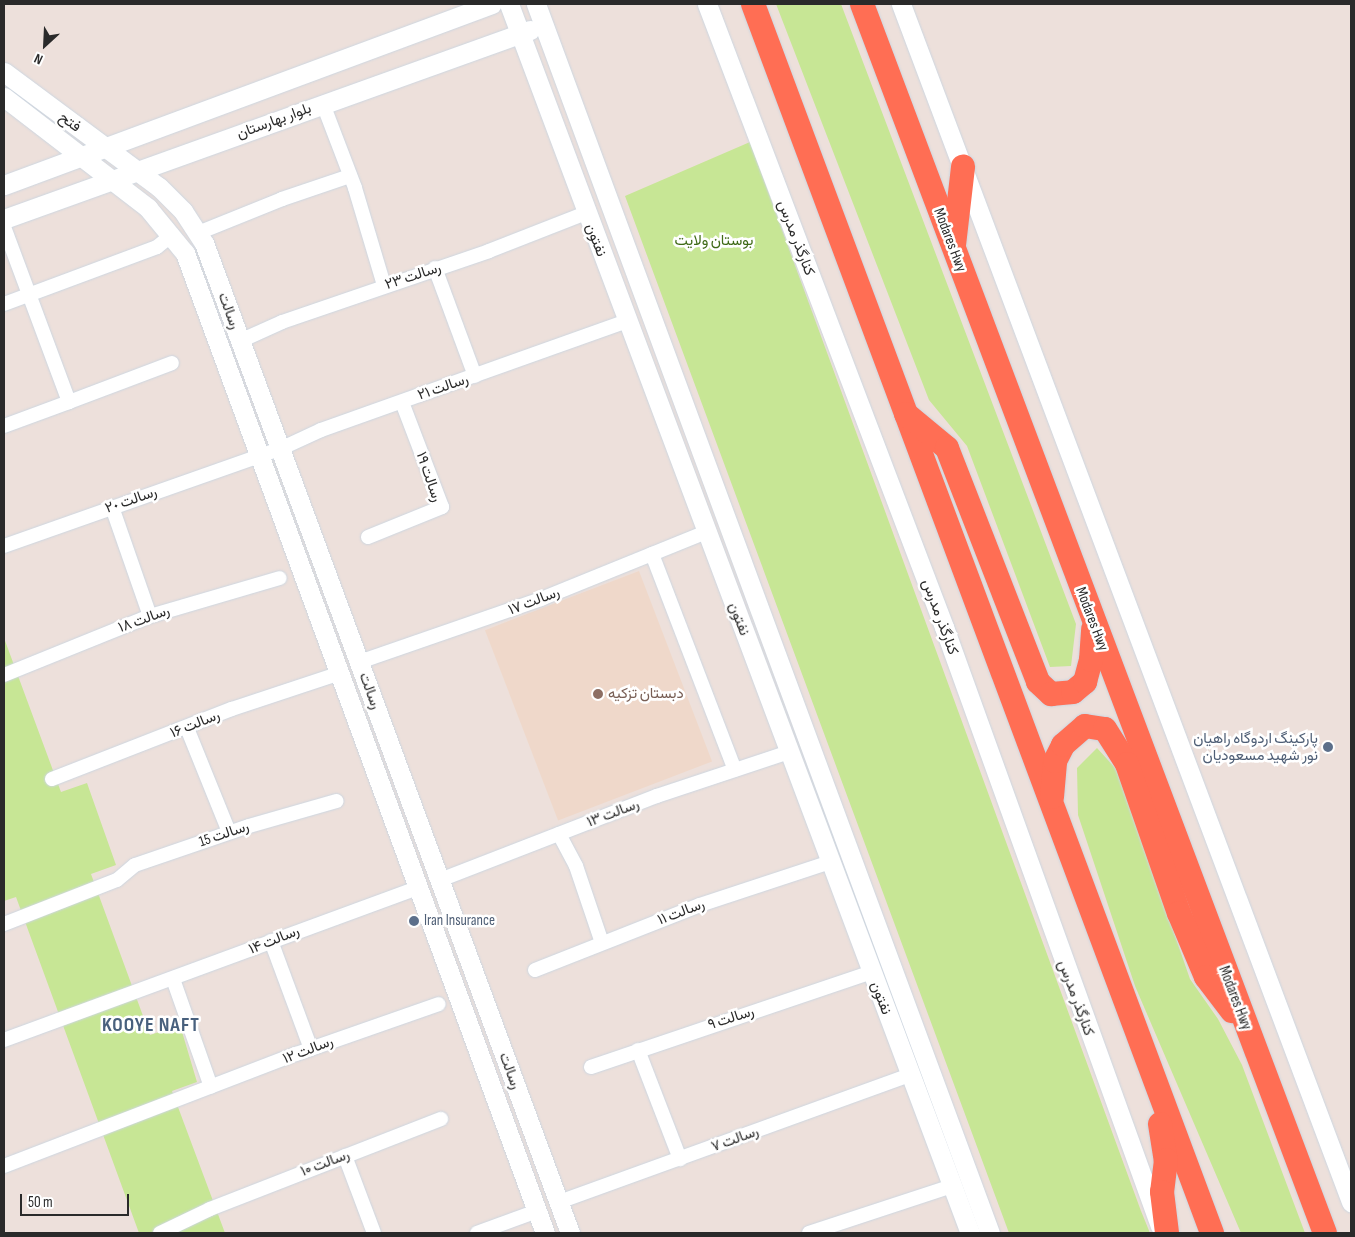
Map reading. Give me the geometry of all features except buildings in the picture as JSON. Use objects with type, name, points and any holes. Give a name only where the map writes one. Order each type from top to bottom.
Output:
[{"type":"highway","points":[[753,4],[1212,1233]]},
{"type":"highway","name":"Modares Hwy","points":[[862,4],[1325,1233]]},
{"type":"highway","points":[[954,250],[963,167]]},
{"type":"highway","points":[[905,412],[948,448],[1034,674],[1038,682],[1051,694],[1073,692],[1085,682],[1091,660],[1093,621]]},
{"type":"highway","points":[[1052,806],[1054,760],[1064,745],[1085,726],[1105,729],[1127,764],[1179,914],[1206,977],[1248,1032]]},
{"type":"highway","points":[[1153,1075],[1166,1160],[1162,1192],[1165,1233]]},
{"type":"street","points":[[4,185],[492,4]]},
{"type":"street","name":"نفتون","points":[[509,4],[970,1233]]},
{"type":"street","name":"نفتون","points":[[536,4],[990,1233]]},
{"type":"street","name":"کنارگذر مدرس","points":[[707,4],[944,627],[1165,1233]]},
{"type":"street","points":[[901,4],[1351,1202]]},
{"type":"street","name":"بلوار بهارستان","points":[[4,219],[544,25]]},
{"type":"street","name":"فتح","points":[[4,72],[136,171]]},
{"type":"street","name":"فتح","points":[[4,97],[112,179]]},
{"type":"street","points":[[323,104],[350,176],[384,285]]},
{"type":"street","name":"رسالت","points":[[136,171],[159,187],[183,211],[198,233],[240,341],[570,1233]]},
{"type":"street","points":[[198,233],[282,199],[350,176]]},
{"type":"street","name":"رسالت","points":[[112,179],[148,208],[172,234],[185,253],[545,1233]]},
{"type":"street","name":"رسالت ۲۳","points":[[240,341],[384,285],[586,213]]},
{"type":"street","points":[[4,227],[28,295],[72,400]]},
{"type":"street","points":[[4,304],[157,247],[172,234]]},
{"type":"street","points":[[435,268],[475,376]]},
{"type":"street","name":"رسالت ۲۱","points":[[259,456],[280,449],[321,430],[475,376],[569,339],[627,321]]},
{"type":"street","points":[[4,426],[172,363]]},
{"type":"street","name":"رسالت ۱۹","points":[[368,537],[442,507],[402,402]]},
{"type":"street","name":"رسالت ٢٠","points":[[4,546],[112,506],[259,456]]},
{"type":"street","points":[[112,506],[150,616]]},
{"type":"street","name":"رسالت ۱۷","points":[[359,662],[541,599],[706,532]]},
{"type":"street","points":[[652,554],[735,770]]},
{"type":"street","name":"رسالت ۱۸","points":[[8,673],[150,616],[280,578]]},
{"type":"street","points":[[327,639],[348,632]]},
{"type":"street","points":[[751,650],[772,642]]},
{"type":"street","name":"رسالت ۱۶","points":[[52,779],[232,709],[340,673]]},
{"type":"street","points":[[187,728],[229,832]]},
{"type":"street","name":"رسالت ۱۳","points":[[440,880],[559,834],[789,752]]},
{"type":"street","name":"رسالت 15","points":[[4,924],[117,880],[135,865],[229,832],[337,801]]},
{"type":"street","points":[[559,834],[576,866],[602,943]]},
{"type":"street","name":"رسالت ۱۱","points":[[535,970],[700,905],[830,862]]},
{"type":"street","points":[[418,888],[440,880]]},
{"type":"street","name":"رسالت ۱۴","points":[[4,1040],[418,888]]},
{"type":"street","points":[[271,941],[311,1048]]},
{"type":"street","name":"رسالت ۹","points":[[591,1067],[872,972]]},
{"type":"street","points":[[174,979],[211,1087]]},
{"type":"street","name":"رسالت ۱۲","points":[[4,1166],[311,1048],[439,1004]]},
{"type":"street","points":[[890,1020],[910,1014]]},
{"type":"street","points":[[638,1050],[680,1159]]},
{"type":"street","name":"رسالت ۷","points":[[559,1202],[910,1074]]},
{"type":"street","name":"رسالت ۱۰","points":[[160,1233],[210,1209],[441,1118]]},
{"type":"street","points":[[345,1156],[374,1233]]},
{"type":"street","points":[[809,1233],[952,1186]]},
{"type":"street","points":[[477,1233],[559,1202]]},
{"type":"shaded area","name":"دبستان تزکیه","points":[[639,571],[712,761],[558,821],[485,630]]},
{"type":"green space","points":[[776,4],[841,4],[1076,624],[1071,666],[1050,667],[967,446],[929,400]]},
{"type":"green space","name":"بوستان ولایت","points":[[750,142],[1150,1233],[1009,1233],[625,196]]},
{"type":"green space","points":[[4,638],[61,792],[87,783],[116,865],[91,874],[150,1035],[180,1025],[197,1082],[172,1091],[225,1233],[139,1233],[16,897],[4,901]]},
{"type":"green space","points":[[1097,748],[1118,771],[1190,979],[1218,1019],[1242,1065],[1305,1233],[1241,1233],[1135,986],[1078,815],[1077,768]]},
{"type":"place","name":"دبستان تزکیه","points":[[598,694]]},
{"type":"place","name":"پارکینگ اردوگاه راهیان نور شهید مسعودیان","points":[[1328,747]]},
{"type":"place","name":"Iran Insurance","points":[[414,921]]},
{"type":"district","name":"KOOYE NAFT","points":[[151,1025]]}]
